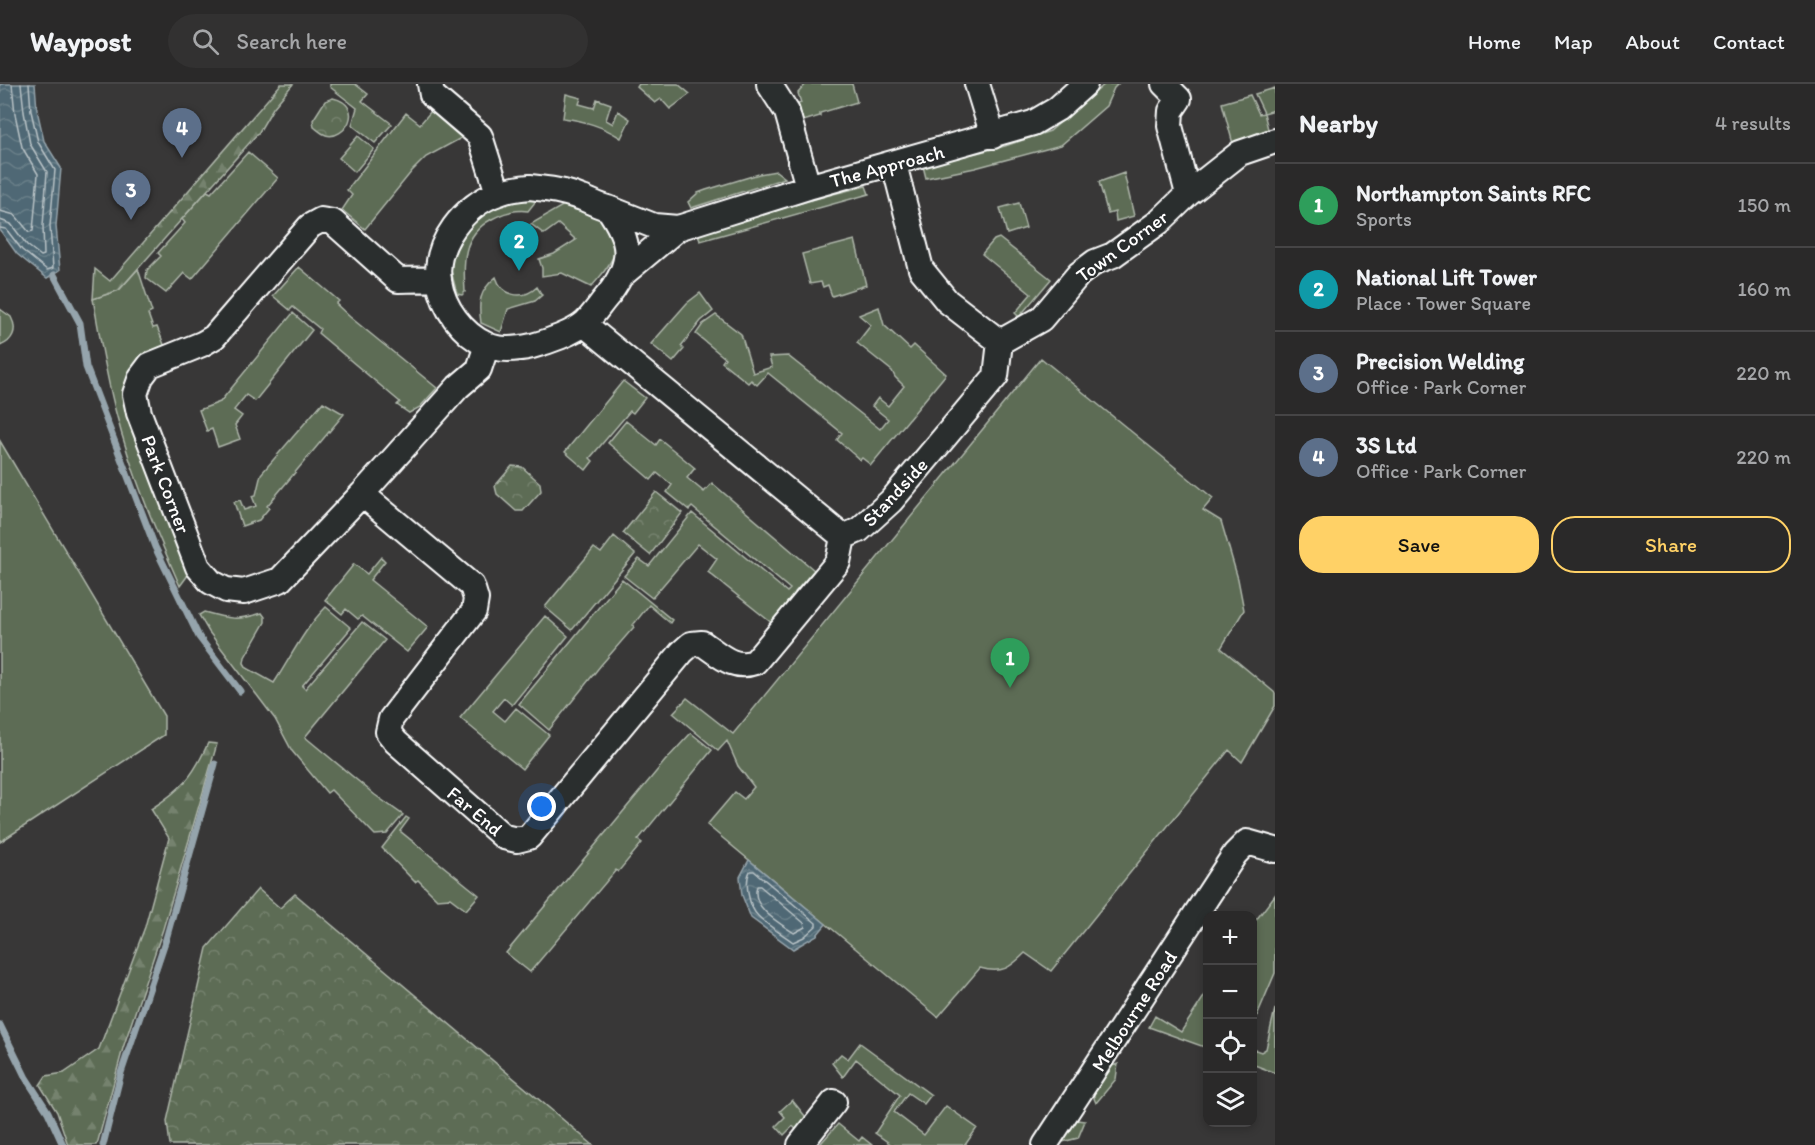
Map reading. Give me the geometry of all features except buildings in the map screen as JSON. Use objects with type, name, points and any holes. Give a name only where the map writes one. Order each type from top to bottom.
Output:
[{"type":"street","points":[[430,84],[432,95],[480,136],[498,193]]},
{"type":"street","points":[[768,84],[787,112],[808,187]]},
{"type":"street","points":[[977,84],[993,136]]},
{"type":"street","name":"The Approach","points":[[623,274],[675,230],[808,187],[1033,123],[1057,109],[1085,84]]},
{"type":"street","points":[[1164,84],[1179,99],[1171,111],[1170,126],[1188,194]]},
{"type":"street","name":"Town Corner","points":[[1000,342],[1041,319],[1079,274],[1095,262],[1113,255],[1159,222],[1188,194],[1240,153],[1275,141]]},
{"type":"street","points":[[894,164],[921,268],[947,301],[1000,342]]},
{"type":"street","points":[[530,187],[552,189],[609,208],[622,227],[626,241],[623,274],[584,324],[546,343],[504,348],[487,345],[457,321],[448,306],[439,279],[440,258],[455,225],[470,210],[498,193],[530,187]]},
{"type":"street","name":"The Approach","points":[[609,208],[654,226],[675,230]]},
{"type":"street","name":"Park Corner","points":[[439,279],[398,280],[333,222],[321,220],[310,226],[214,337],[150,365],[141,377],[135,394],[139,413],[198,567],[211,582],[226,590],[244,592],[280,580],[362,494],[458,387],[479,369],[487,345]]},
{"type":"street","name":"Standside","points":[[584,324],[843,537],[859,530],[891,501],[996,376],[1000,342]]},
{"type":"street","name":"Far End","points":[[362,494],[472,586],[476,599],[474,611],[391,719],[388,732],[396,742],[504,837],[517,840],[529,837],[691,644],[702,643],[730,662],[743,666],[755,663],[838,562],[843,537]]},
{"type":"street","name":"Melbourne Road","points":[[1046,1145],[1235,854],[1247,842],[1275,850]]},
{"type":"street","points":[[800,1145],[834,1102]]},
{"type":"green space","points":[[281,84],[293,84],[273,108],[259,132],[119,290],[93,299],[95,269],[110,281]]},
{"type":"green space","points":[[330,84],[355,84],[368,94],[362,101],[392,124],[375,143],[352,125],[357,108],[330,87]]},
{"type":"green space","points":[[639,84],[678,84],[690,94],[670,109],[661,99],[655,103],[637,87]]},
{"type":"green space","points":[[806,84],[852,84],[857,102],[820,113],[820,116],[803,121],[798,104],[801,103],[798,93]]},
{"type":"green space","points":[[1105,84],[1118,84],[1106,106],[1061,145],[975,168],[926,178],[923,166],[1005,146],[1050,131]]},
{"type":"green space","points":[[1275,88],[1275,110],[1264,113],[1255,94]]},
{"type":"green space","points":[[566,94],[581,98],[579,104],[594,108],[597,99],[611,104],[606,120],[613,124],[618,111],[630,119],[621,138],[593,125],[563,118]]},
{"type":"green space","points":[[1250,95],[1259,114],[1264,113],[1268,129],[1233,144],[1222,103]]},
{"type":"green space","points":[[333,98],[343,102],[349,108],[349,122],[339,133],[326,135],[314,127],[313,120],[325,101]]},
{"type":"green space","points":[[432,110],[463,137],[426,157],[365,229],[342,210],[352,195],[347,190],[406,113],[420,124]]},
{"type":"green space","points":[[358,136],[374,149],[355,172],[339,158]]},
{"type":"green space","points":[[248,152],[278,178],[192,279],[184,273],[166,293],[146,278],[147,270],[161,256],[158,253],[185,223],[182,219],[207,191],[211,193]]},
{"type":"green space","points":[[776,171],[785,178],[691,208],[688,202],[698,193],[706,190]]},
{"type":"green space","points":[[1124,173],[1134,216],[1116,221],[1115,212],[1108,214],[1099,182]]},
{"type":"green space","points":[[866,186],[869,194],[700,241],[698,233]]},
{"type":"green space","points":[[539,197],[528,211],[514,211],[500,215],[475,233],[466,250],[465,292],[462,295],[457,294],[451,271],[454,248],[475,216],[510,200]]},
{"type":"green space","points":[[569,202],[599,216],[609,225],[614,235],[616,244],[611,261],[591,287],[562,273],[542,276],[539,259],[554,254],[576,240],[558,224],[544,234],[531,224]]},
{"type":"green space","points":[[1019,203],[1026,228],[1007,234],[1000,208]]},
{"type":"green space","points":[[999,238],[1051,279],[1019,317],[1015,313],[1031,294],[982,254],[994,240]]},
{"type":"green space","points":[[855,240],[866,285],[832,296],[828,285],[823,287],[821,282],[810,284],[802,254]]},
{"type":"green space","points":[[299,267],[339,301],[336,304],[350,317],[437,388],[420,407],[409,413],[397,405],[400,402],[318,333],[320,329],[293,307],[290,310],[273,296]]},
{"type":"green space","points":[[138,269],[152,312],[148,314],[153,328],[157,327],[165,347],[130,380],[191,571],[180,586],[144,500],[122,435],[109,384],[93,299],[119,290]]},
{"type":"green space","points":[[496,277],[503,289],[513,294],[525,294],[537,287],[542,295],[535,301],[508,309],[501,332],[481,323],[480,316],[483,292]]},
{"type":"green space","points":[[700,293],[713,311],[701,321],[681,346],[684,349],[673,362],[651,344],[687,303]]},
{"type":"green space","points":[[879,307],[884,325],[910,349],[914,345],[946,374],[871,465],[862,458],[860,460],[837,440],[842,433],[768,373],[757,385],[751,380],[748,383],[722,362],[725,358],[696,334],[703,324],[716,315],[741,334],[753,373],[772,367],[769,357],[788,356],[880,429],[888,419],[872,406],[878,398],[888,406],[904,386],[892,371],[857,343],[871,325],[859,315]]},
{"type":"green space","points":[[0,309],[11,317],[14,331],[11,338],[0,346]]},
{"type":"green space","points":[[293,313],[312,330],[255,401],[246,395],[234,410],[242,416],[235,425],[240,439],[218,447],[212,429],[207,431],[199,410],[220,402]]},
{"type":"green space","points":[[1041,358],[1213,498],[1203,510],[1221,521],[1238,579],[1244,610],[1221,648],[1275,693],[1275,706],[1242,762],[1229,750],[1051,971],[1025,953],[1015,963],[1000,970],[980,968],[938,1017],[707,825],[735,792],[744,799],[754,787],[738,766],[727,741],[718,751],[673,713],[687,698],[733,734]]},
{"type":"green space","points":[[623,381],[645,398],[633,413],[630,411],[590,458],[593,461],[586,470],[565,452]]},
{"type":"green space","points":[[323,402],[344,414],[267,506],[269,508],[259,520],[242,526],[234,502],[240,500],[244,510],[256,506],[252,496],[256,495],[261,474]]},
{"type":"green space","points":[[626,421],[656,445],[660,439],[695,468],[687,478],[704,492],[712,483],[814,570],[795,592],[796,594],[773,624],[708,572],[717,559],[698,544],[652,598],[624,576],[639,559],[649,566],[692,513],[787,592],[790,589],[692,507],[689,510],[667,492],[672,485],[657,473],[651,480],[608,443]]},
{"type":"green space","points":[[0,441],[164,716],[164,735],[0,842]]},
{"type":"green space","points":[[512,466],[522,467],[540,483],[541,491],[523,511],[516,511],[497,494],[495,486]]},
{"type":"green space","points":[[656,492],[682,513],[650,555],[623,533]]},
{"type":"green space","points":[[614,536],[635,554],[572,630],[545,607],[594,548],[601,553]]},
{"type":"green space","points":[[381,557],[385,561],[370,580],[428,627],[407,652],[362,616],[358,619],[346,609],[342,614],[325,600],[354,564],[367,574]]},
{"type":"green space","points":[[622,579],[672,620],[670,623],[649,605],[633,625],[634,627],[549,730],[519,704]]},
{"type":"green space","points":[[326,607],[351,628],[302,686],[305,689],[362,622],[385,640],[305,737],[403,815],[387,834],[375,835],[331,790],[327,793],[292,751],[275,719],[209,632],[199,615],[204,612],[227,618],[239,618],[262,613],[265,622],[245,657],[244,663],[247,668],[274,683],[304,634]]},
{"type":"green space","points":[[545,616],[568,636],[512,705],[504,698],[493,711],[505,721],[516,708],[549,735],[522,769],[460,718]]},
{"type":"green space","points":[[691,733],[712,750],[638,840],[642,843],[618,872],[616,870],[530,972],[506,953],[665,761]]},
{"type":"green space","points":[[208,743],[217,744],[163,929],[123,1048],[98,1141],[96,1145],[68,1145],[57,1112],[40,1085],[46,1076],[64,1073],[99,1049],[145,927],[169,838],[151,809],[186,781]]},
{"type":"green space","points":[[406,817],[409,819],[400,831],[479,895],[466,910],[450,898],[437,899],[418,880],[415,882],[382,848]]},
{"type":"green space","points":[[258,889],[280,908],[295,894],[593,1145],[170,1145],[167,1121],[207,948]]},
{"type":"green space","points":[[1275,895],[1275,973],[1257,1016],[1257,965],[1257,919]]},
{"type":"green space","points":[[1203,998],[1203,1047],[1149,1027],[1155,1016],[1181,1032]]},
{"type":"green space","points":[[1275,1009],[1275,1073],[1257,1066],[1257,1050],[1261,1052],[1266,1049]]},
{"type":"green space","points":[[860,1043],[931,1095],[924,1104],[908,1093],[894,1112],[924,1135],[946,1106],[977,1128],[965,1145],[892,1145],[875,1133],[900,1095],[856,1059],[843,1077],[832,1063],[841,1054],[848,1059]]},
{"type":"green space","points":[[1118,1064],[1116,1079],[1096,1103],[1094,1091],[1099,1079],[1108,1069]]},
{"type":"green space","points":[[792,1100],[805,1116],[803,1129],[800,1134],[793,1126],[784,1135],[776,1126],[785,1117],[780,1111]]},
{"type":"green space","points":[[1085,1121],[1078,1138],[1058,1143],[1070,1122]]},
{"type":"green space","points":[[838,1124],[859,1141],[862,1137],[872,1145],[823,1145],[821,1143]]},
{"type":"water","points":[[0,84],[35,84],[37,110],[44,141],[61,168],[56,226],[60,270],[47,278],[17,254],[0,230]]},
{"type":"water","points":[[749,860],[826,924],[817,935],[793,949],[751,918],[742,895],[740,877]]},
{"type":"waterway","points":[[54,275],[80,323],[86,367],[155,547],[199,637],[240,691]]},
{"type":"waterway","points":[[103,1145],[121,1073],[166,939],[215,764]]},
{"type":"waterway","points":[[0,1025],[26,1078],[48,1112],[63,1145]]},
{"type":"place","name":"3S Ltd","points":[[182,158]]},
{"type":"place","name":"Precision Welding","points":[[131,220]]},
{"type":"place","name":"National Lift Tower","points":[[519,271]]},
{"type":"place","name":"Northampton Saints RFC","points":[[1010,688]]}]
